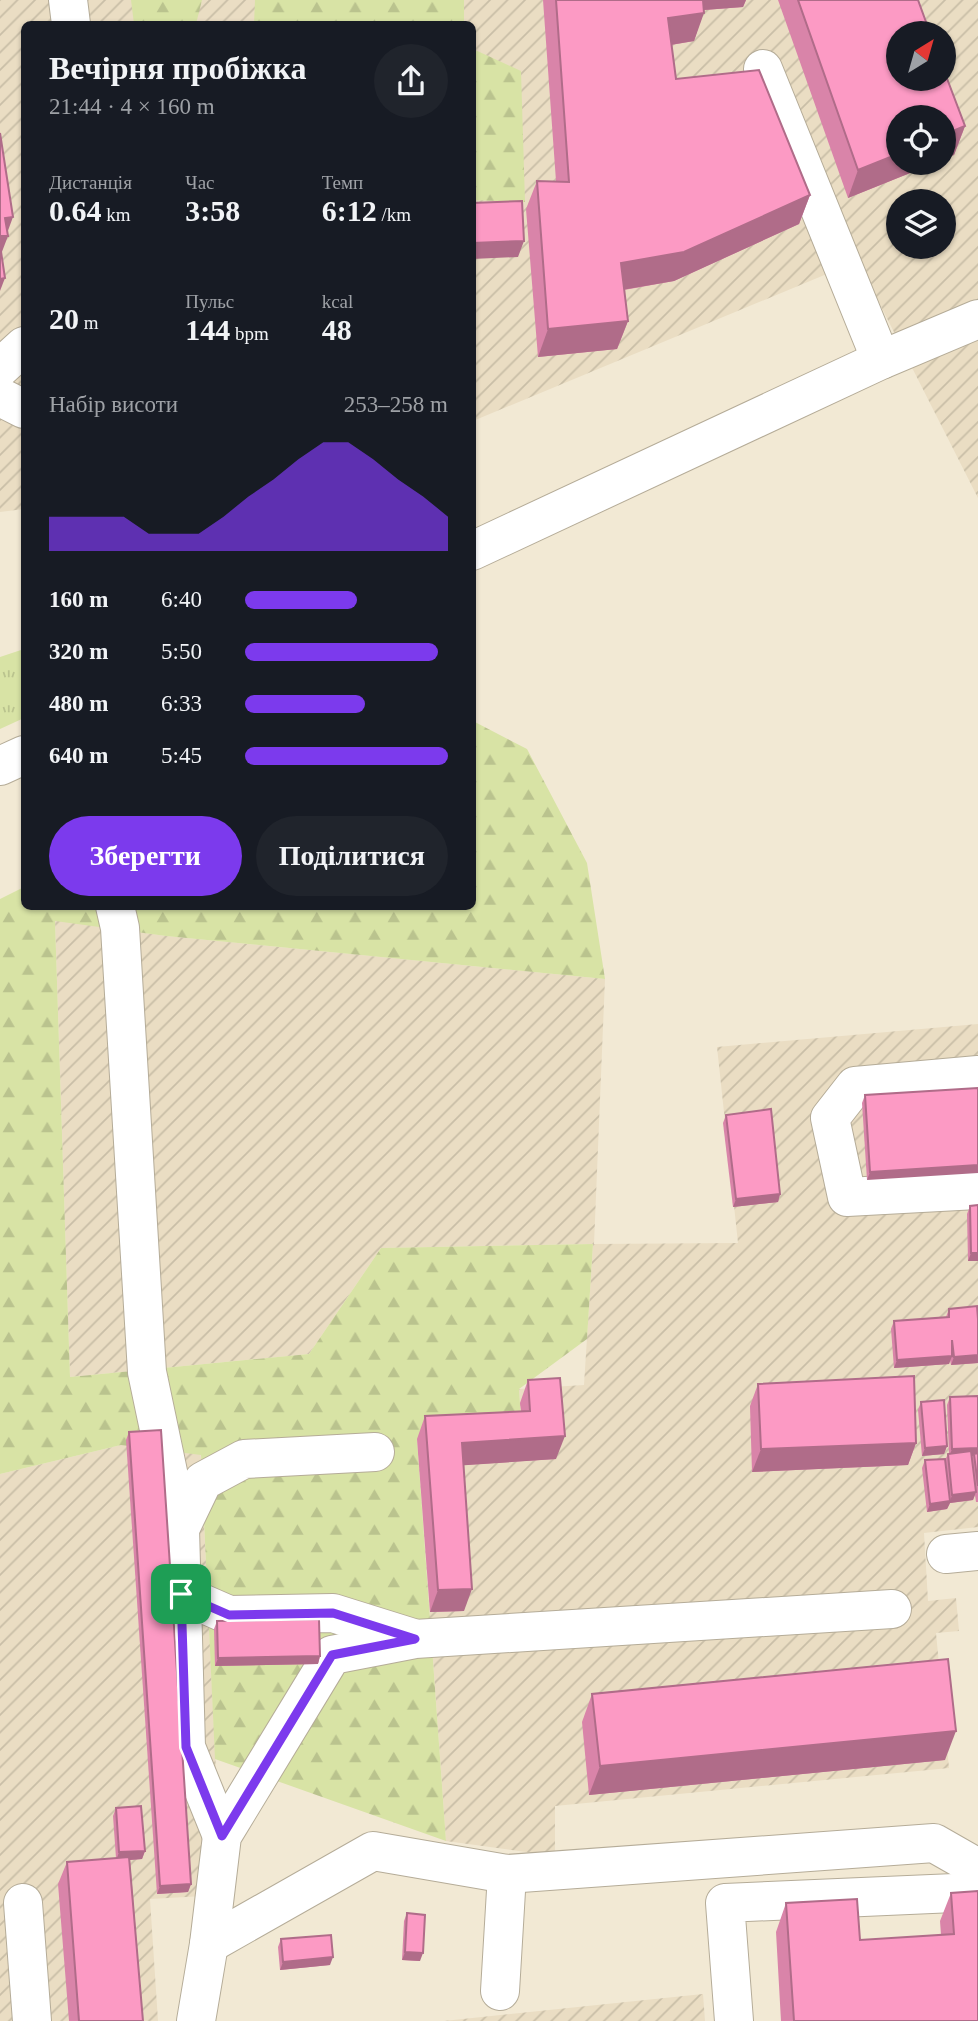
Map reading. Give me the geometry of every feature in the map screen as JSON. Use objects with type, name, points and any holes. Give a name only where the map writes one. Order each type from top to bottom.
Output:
[{"type":"lane","points":[[68,0],[71,21]]},
{"type":"lane","points":[[764,69],[881,360]]},
{"type":"lane","points":[[476,549],[881,360],[978,320]]},
{"type":"lane","points":[[0,368],[21,349]]},
{"type":"lane","points":[[0,397],[21,408]]},
{"type":"lane","points":[[0,766],[21,756]]},
{"type":"lane","points":[[116,910],[120,928],[147,1372],[180,1528],[186,1747],[222,1836]]},
{"type":"lane","points":[[978,1075],[855,1086],[830,1118],[847,1197],[978,1189]]},
{"type":"lane","points":[[180,1528],[203,1481],[244,1458],[375,1452]]},
{"type":"lane","points":[[181,1594],[229,1615],[333,1613],[415,1639]]},
{"type":"lane","points":[[196,2021],[209,1944],[222,1836],[332,1655],[415,1639],[892,1609]]},
{"type":"lane","points":[[209,1944],[373,1851],[507,1874],[934,1843],[978,1868]]},
{"type":"lane","points":[[500,1991],[507,1874]]},
{"type":"lane","points":[[734,2021],[725,1903],[978,1892]]},
{"type":"lane","points":[[23,1903],[32,2021]]},
{"type":"shaded area","points":[[0,0],[978,0],[978,498],[858,261],[476,420],[476,21],[21,21],[21,509],[0,512]]},
{"type":"shaded area","points":[[55,920],[166,936],[605,979],[594,1244],[738,1243],[717,1047],[978,1024],[978,1527],[924,1533],[928,1601],[956,1598],[959,1631],[936,1633],[949,1768],[555,1806],[555,1856],[446,1841],[417,1439],[522,1433],[519,1389],[584,1385],[593,1244],[381,1248],[309,1354],[70,1377]]},
{"type":"shaded area","points":[[200,1439],[222,1895],[150,1899],[158,2021],[0,2021],[0,1474],[121,1445]]},
{"type":"shaded area","points":[[703,1994],[705,2021],[444,2021]]},
{"type":"green space","points":[[131,0],[202,0],[197,21],[134,21]]},
{"type":"green space","points":[[255,0],[464,0],[464,21],[254,21]]},
{"type":"green space","points":[[476,50],[521,71],[525,202],[476,200]]},
{"type":"green space","points":[[21,650],[21,719],[0,729],[0,657]]},
{"type":"green space","points":[[476,723],[527,749],[587,863],[605,979],[166,936],[55,921],[70,1377],[309,1354],[381,1248],[593,1244],[587,1339],[519,1389],[522,1433],[417,1439],[446,1841],[215,1759],[201,1455],[121,1445],[0,1474],[0,899],[21,888],[21,910],[476,910]]},
{"type":"building","points":[[556,0],[703,0],[704,13],[668,18],[676,79],[759,70],[810,195],[684,252],[621,263],[628,321],[548,329],[537,181],[569,182]]},
{"type":"building","points":[[798,0],[918,0],[926,21],[886,21],[886,91],[952,91],[965,126],[956,130],[956,105],[886,105],[886,159],[858,170]]},
{"type":"building","points":[[0,133],[13,217],[5,218],[8,236],[0,236]]},
{"type":"building","points":[[522,201],[524,241],[476,243],[476,203]]},
{"type":"building","points":[[0,245],[5,278],[0,279]]},
{"type":"building","points":[[978,1088],[978,1165],[870,1172],[865,1095]]},
{"type":"building","points":[[771,1109],[780,1194],[736,1199],[726,1115]]},
{"type":"building","points":[[978,1205],[978,1253],[971,1253],[970,1206]]},
{"type":"building","points":[[977,1306],[978,1355],[954,1357],[952,1340],[952,1356],[897,1360],[894,1321],[949,1317],[949,1309]]},
{"type":"building","points":[[914,1376],[916,1443],[761,1449],[758,1384]]},
{"type":"building","points":[[560,1378],[565,1436],[462,1443],[472,1589],[438,1590],[425,1416],[530,1411],[528,1380]]},
{"type":"building","points":[[978,1396],[978,1448],[952,1449],[950,1397]]},
{"type":"building","points":[[944,1400],[947,1446],[925,1448],[921,1402]]},
{"type":"building","points":[[161,1430],[191,1884],[160,1886],[129,1432]]},
{"type":"building","points":[[971,1451],[976,1492],[952,1495],[948,1454]]},
{"type":"building","points":[[978,1453],[978,1486],[974,1454]]},
{"type":"building","points":[[945,1459],[950,1501],[930,1504],[925,1460]]},
{"type":"building","points":[[319,1619],[320,1656],[218,1658],[217,1621]]},
{"type":"building","points":[[948,1659],[956,1731],[600,1766],[592,1694]]},
{"type":"building","points":[[141,1806],[145,1851],[119,1852],[116,1808]]},
{"type":"building","points":[[129,1857],[143,2021],[79,2021],[67,1862]]},
{"type":"building","points":[[978,1891],[978,2021],[794,2021],[786,1903],[857,1899],[860,1940],[954,1934],[951,1893]]},
{"type":"building","points":[[407,1913],[425,1915],[423,1953],[405,1952]]},
{"type":"building","points":[[331,1935],[333,1957],[283,1962],[281,1939]]},
{"type":"route","points":[[181,1594],[229,1615],[333,1613],[415,1639],[332,1655],[222,1836],[186,1747],[181,1594]]}]
